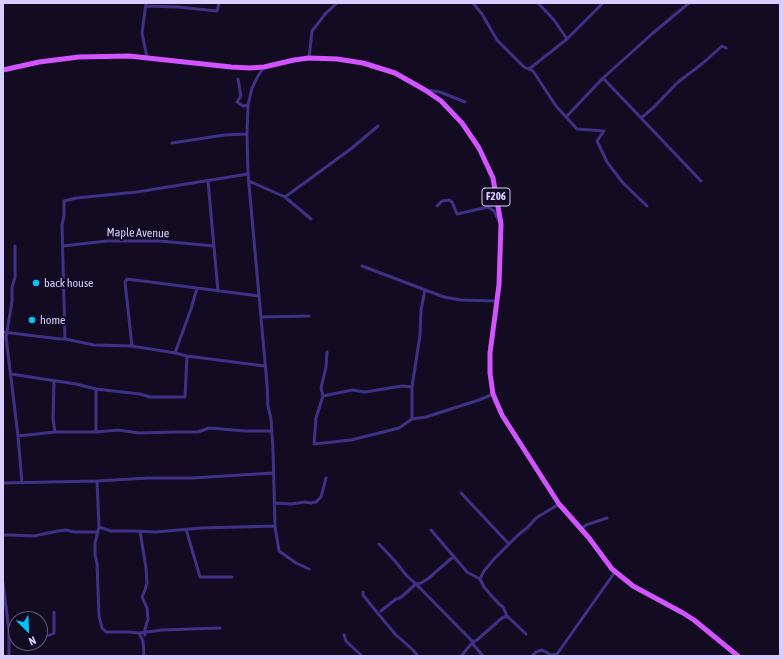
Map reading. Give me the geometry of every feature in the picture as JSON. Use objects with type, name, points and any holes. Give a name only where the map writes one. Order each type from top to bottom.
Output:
[{"type":"main road","name":"F206","points":[[3,70],[39,62],[80,57],[114,56],[147,58],[231,67],[264,67],[309,58],[337,59],[363,63],[395,73],[441,101],[457,117],[479,148],[493,178],[501,224],[498,285],[490,353],[490,378],[493,394],[502,415],[559,504],[581,528],[615,572],[633,586],[683,612],[738,656]]},
{"type":"street","points":[[147,58],[142,32],[146,5],[178,5],[217,11],[219,3]]},
{"type":"street","points":[[309,58],[310,36],[312,31],[326,13],[337,3]]},
{"type":"street","points":[[473,3],[482,14],[497,40],[524,67],[533,71],[556,106],[577,129],[604,131],[597,141],[608,162],[623,183],[647,206]]},
{"type":"street","points":[[538,3],[554,20],[567,39]]},
{"type":"street","points":[[529,70],[567,39],[603,3]]},
{"type":"street","points":[[566,117],[603,78],[689,3]]},
{"type":"street","points":[[641,118],[677,83],[722,46],[726,48]]},
{"type":"street","points":[[264,67],[252,88],[248,105],[247,134],[248,174],[268,406],[271,419],[275,526],[279,551],[296,563],[309,569]]},
{"type":"street","points":[[603,78],[701,181]]},
{"type":"street","points":[[238,79],[241,96],[237,102],[243,106],[248,105]]},
{"type":"street","points":[[425,90],[440,92],[465,102]]},
{"type":"street","points":[[285,197],[352,148],[378,126]]},
{"type":"street","points":[[172,143],[224,135],[247,134]]},
{"type":"street","points":[[65,339],[62,225],[64,216],[64,201],[76,198],[137,192],[248,174]]},
{"type":"street","points":[[208,181],[218,291]]},
{"type":"street","points":[[249,181],[285,197],[311,219]]},
{"type":"street","points":[[437,206],[442,201],[449,200],[452,202],[457,214],[488,206],[494,212],[501,224]]},
{"type":"street","name":"Maple Avenue","points":[[63,246],[107,241],[160,241],[214,246]]},
{"type":"street","points":[[15,246],[15,278],[12,287],[12,302],[5,332],[18,436],[22,483]]},
{"type":"street","points":[[362,266],[444,297],[483,302],[496,301]]},
{"type":"street","points":[[132,346],[125,282],[127,279],[259,296]]},
{"type":"street","points":[[175,353],[197,288]]},
{"type":"street","points":[[412,419],[412,387],[420,335],[421,310],[425,290]]},
{"type":"street","points":[[261,317],[309,316]]},
{"type":"street","points":[[5,332],[65,339],[94,345],[132,346],[187,356],[265,366]]},
{"type":"street","points":[[327,352],[326,367],[321,388],[323,396],[316,418],[314,444],[351,440],[399,428],[412,419],[426,417],[493,394]]},
{"type":"street","points":[[11,374],[50,380],[54,382],[76,384],[96,389],[140,394],[150,397],[185,397],[187,356]]},
{"type":"street","points":[[54,382],[53,419],[55,432]]},
{"type":"street","points":[[323,396],[352,390],[365,392],[402,386],[412,387]]},
{"type":"street","points":[[96,389],[96,432]]},
{"type":"street","points":[[18,436],[55,432],[96,432],[118,430],[139,434],[198,432],[209,428],[245,431],[271,431]]},
{"type":"street","points":[[3,483],[192,478],[273,473]]},
{"type":"street","points":[[275,503],[291,504],[316,502],[321,497],[326,478]]},
{"type":"street","points":[[97,481],[99,527],[95,543],[95,555],[97,563],[101,626],[106,632],[139,633],[162,630],[220,628]]},
{"type":"street","points":[[461,493],[510,544]]},
{"type":"street","points":[[480,579],[484,571],[536,518],[559,504]]},
{"type":"street","points":[[581,528],[607,518]]},
{"type":"street","points":[[99,527],[111,532],[156,532],[186,529],[275,526]]},
{"type":"street","points":[[186,529],[200,577],[232,577]]},
{"type":"street","points":[[3,535],[11,534],[34,536],[66,530],[74,532],[98,532]]},
{"type":"street","points":[[431,530],[467,572],[480,579],[484,587],[503,607],[507,616],[526,634]]},
{"type":"street","points":[[140,531],[146,568],[146,583],[142,597],[147,608],[148,619],[145,635]]},
{"type":"street","points":[[379,544],[407,576],[483,656]]},
{"type":"street","points":[[381,612],[416,584],[429,578],[454,556]]},
{"type":"street","points":[[532,656],[536,652],[542,650],[551,655],[556,654],[615,572]]},
{"type":"street","points":[[3,583],[8,623]]},
{"type":"street","points":[[363,592],[362,595],[395,634],[418,656]]},
{"type":"street","points":[[48,635],[54,633],[54,612]]},
{"type":"street","points":[[461,656],[472,643],[502,618],[507,616]]},
{"type":"street","points":[[139,633],[142,638],[144,656]]},
{"type":"street","points":[[344,635],[346,641],[362,656]]},
{"type":"place","name":"back house","points":[[36,283]]},
{"type":"place","name":"home","points":[[32,320]]}]
